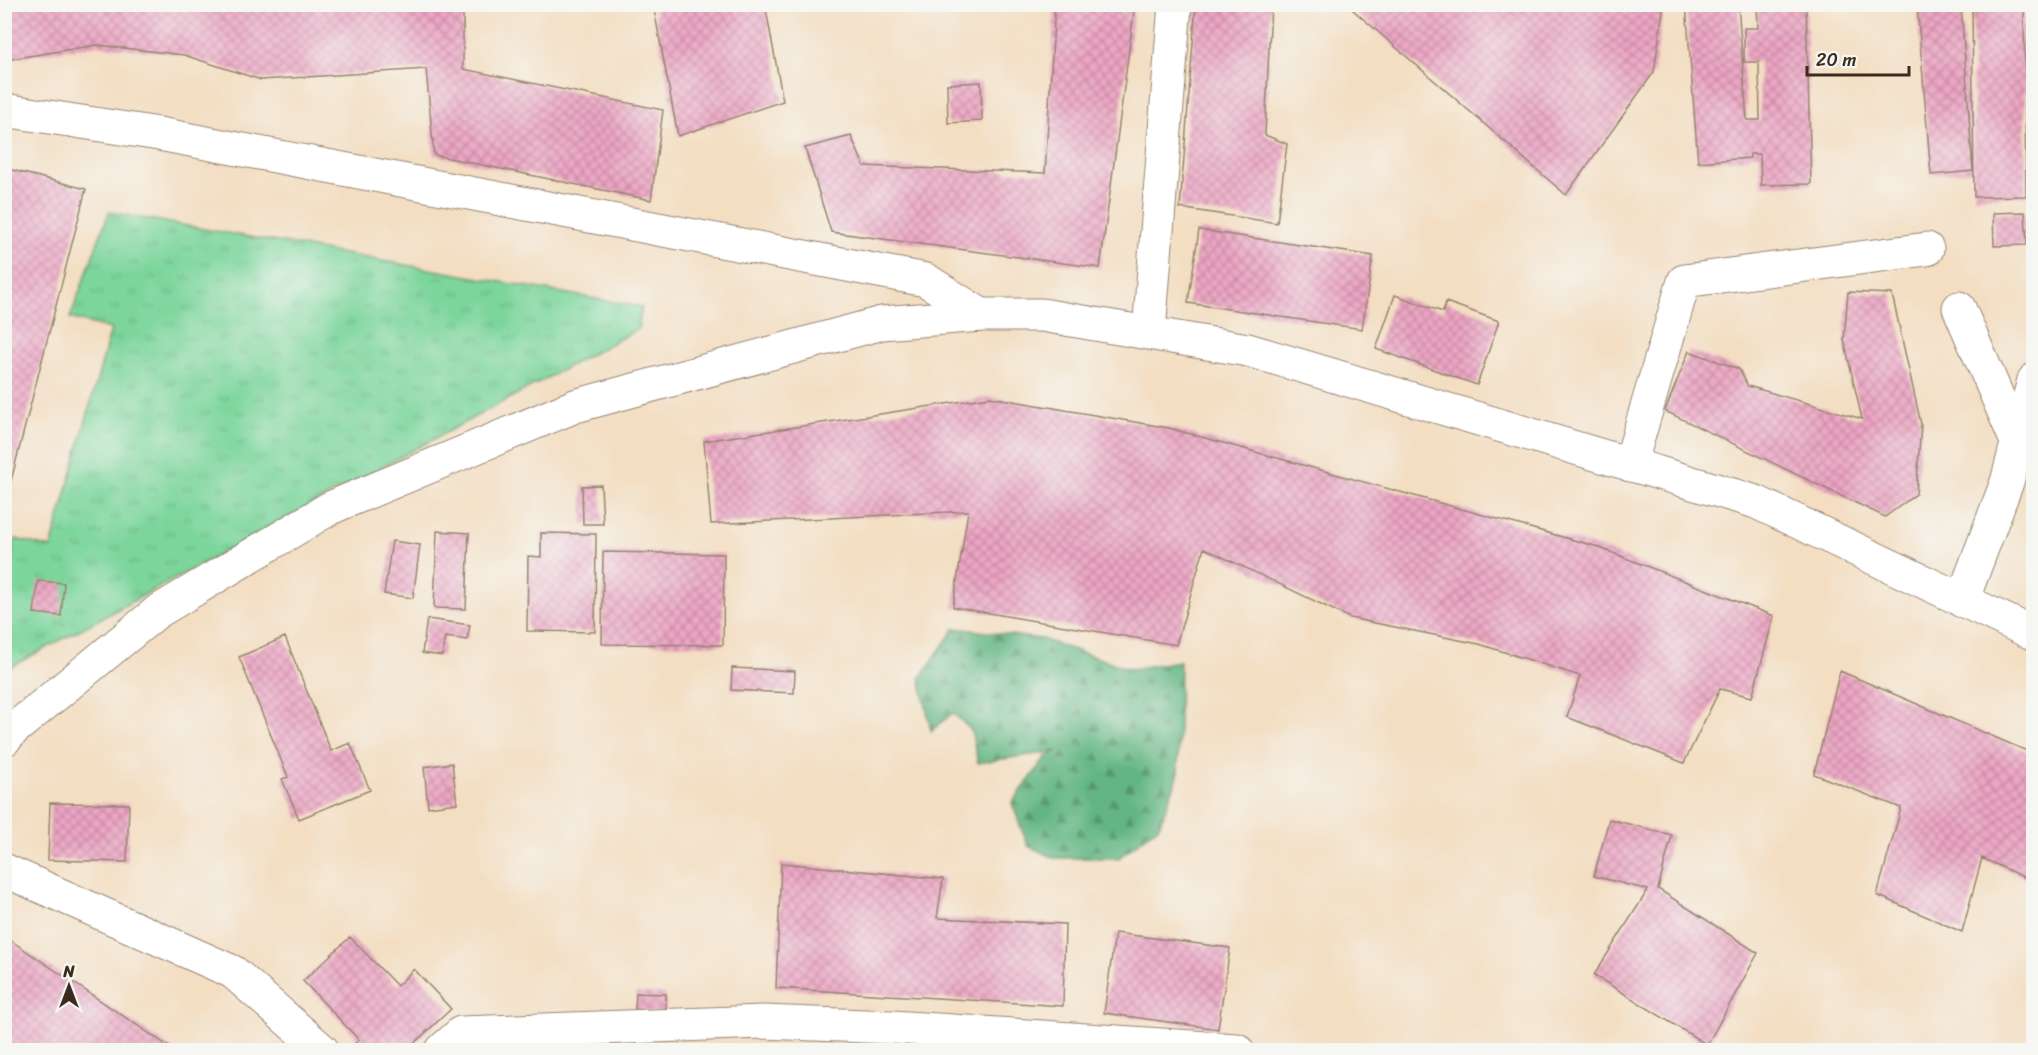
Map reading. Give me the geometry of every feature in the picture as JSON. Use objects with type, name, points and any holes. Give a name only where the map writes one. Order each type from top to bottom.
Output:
[{"type":"street","points":[[1149,332],[1175,4]]},
{"type":"street","points":[[4,110],[171,136],[926,280],[981,315]]},
{"type":"street","points":[[1630,465],[1684,281],[1927,249]]},
{"type":"street","points":[[1959,308],[2017,442]]},
{"type":"street","points":[[4,740],[14,729],[157,612],[330,507],[575,406],[882,323],[981,315],[1042,315],[1248,350],[1756,502],[2034,633]]},
{"type":"street","points":[[1962,601],[2007,482],[2034,380]]},
{"type":"street","points":[[4,870],[233,972],[322,1050]]},
{"type":"street","points":[[442,1050],[461,1033],[764,1036],[892,1027],[1237,1050]]},
{"type":"green space","points":[[109,212],[642,307],[638,329],[5,670],[5,579],[16,539],[51,548],[111,329],[70,318]]},
{"type":"green space","points":[[955,628],[1042,639],[1131,669],[1180,661],[1178,776],[1159,826],[1119,858],[1054,858],[1028,846],[1012,803],[1046,757],[1057,751],[978,763],[971,730],[953,713],[931,731],[920,678]]},
{"type":"building","points":[[4,4],[463,4],[463,69],[663,110],[651,200],[434,155],[426,69],[261,80],[184,55],[97,45],[4,60]]},
{"type":"building","points":[[653,4],[765,4],[783,101],[678,136]]},
{"type":"building","points":[[1055,4],[1135,4],[1100,268],[831,232],[805,148],[851,136],[864,166],[1045,173]]},
{"type":"building","points":[[1196,4],[1271,4],[1265,135],[1287,144],[1277,223],[1180,208]]},
{"type":"building","points":[[1358,4],[1664,4],[1654,72],[1566,195],[1353,10]]},
{"type":"building","points":[[1686,4],[1738,4],[1747,120],[1760,120],[1759,62],[1744,62],[1744,28],[1758,28],[1757,4],[1806,4],[1811,184],[1761,185],[1760,154],[1750,154],[1750,158],[1698,162]]},
{"type":"building","points":[[1972,4],[2024,4],[2026,196],[1974,197]]},
{"type":"building","points":[[1917,5],[1961,5],[1973,171],[1931,175]]},
{"type":"building","points":[[981,82],[982,121],[948,123],[947,84]]},
{"type":"building","points":[[4,168],[86,189],[5,504],[4,504]]},
{"type":"building","points":[[2025,212],[2027,245],[1994,246],[1993,213]]},
{"type":"building","points":[[1199,230],[1373,256],[1362,329],[1188,303]]},
{"type":"building","points":[[1848,292],[1892,294],[1921,424],[1916,494],[1885,517],[1665,411],[1689,351],[1739,369],[1748,386],[1862,419],[1844,340]]},
{"type":"building","points":[[1395,295],[1443,312],[1446,302],[1499,321],[1477,385],[1376,349]]},
{"type":"building","points":[[990,397],[1169,428],[1595,546],[1774,616],[1752,697],[1720,689],[1684,763],[1567,717],[1580,676],[1479,644],[1350,618],[1204,548],[1176,645],[953,607],[968,511],[711,524],[704,441]]},
{"type":"building","points":[[601,485],[603,524],[583,524],[582,486]]},
{"type":"building","points":[[437,531],[469,533],[466,609],[434,608]]},
{"type":"building","points":[[541,533],[596,534],[595,632],[527,631],[528,556],[541,557]]},
{"type":"building","points":[[392,541],[420,545],[413,598],[384,594]]},
{"type":"building","points":[[603,552],[724,554],[723,645],[602,644]]},
{"type":"building","points":[[38,581],[64,583],[61,616],[34,613]]},
{"type":"building","points":[[427,619],[470,625],[467,640],[445,637],[442,656],[422,653]]},
{"type":"building","points":[[285,637],[331,751],[350,743],[370,790],[299,819],[282,779],[288,777],[239,657]]},
{"type":"building","points":[[732,668],[795,671],[794,693],[731,690]]},
{"type":"building","points":[[1840,671],[2034,754],[2034,882],[1982,858],[1962,932],[1877,895],[1901,808],[1814,774]]},
{"type":"building","points":[[452,763],[457,803],[428,807],[424,767]]},
{"type":"building","points":[[50,803],[129,804],[127,862],[48,860]]},
{"type":"building","points":[[1609,819],[1672,835],[1658,889],[1758,953],[1707,1045],[1594,975],[1648,890],[1594,876]]},
{"type":"building","points":[[781,863],[943,879],[937,918],[1065,924],[1063,1006],[776,988]]},
{"type":"building","points":[[1115,933],[1230,948],[1218,1029],[1104,1013]]},
{"type":"building","points":[[4,936],[174,1050],[11,1050],[4,1045]]},
{"type":"building","points":[[350,937],[397,986],[414,969],[451,1009],[407,1050],[362,1050],[355,1043],[359,1040],[303,981]]},
{"type":"building","points":[[636,993],[666,994],[666,1013],[635,1011]]}]
